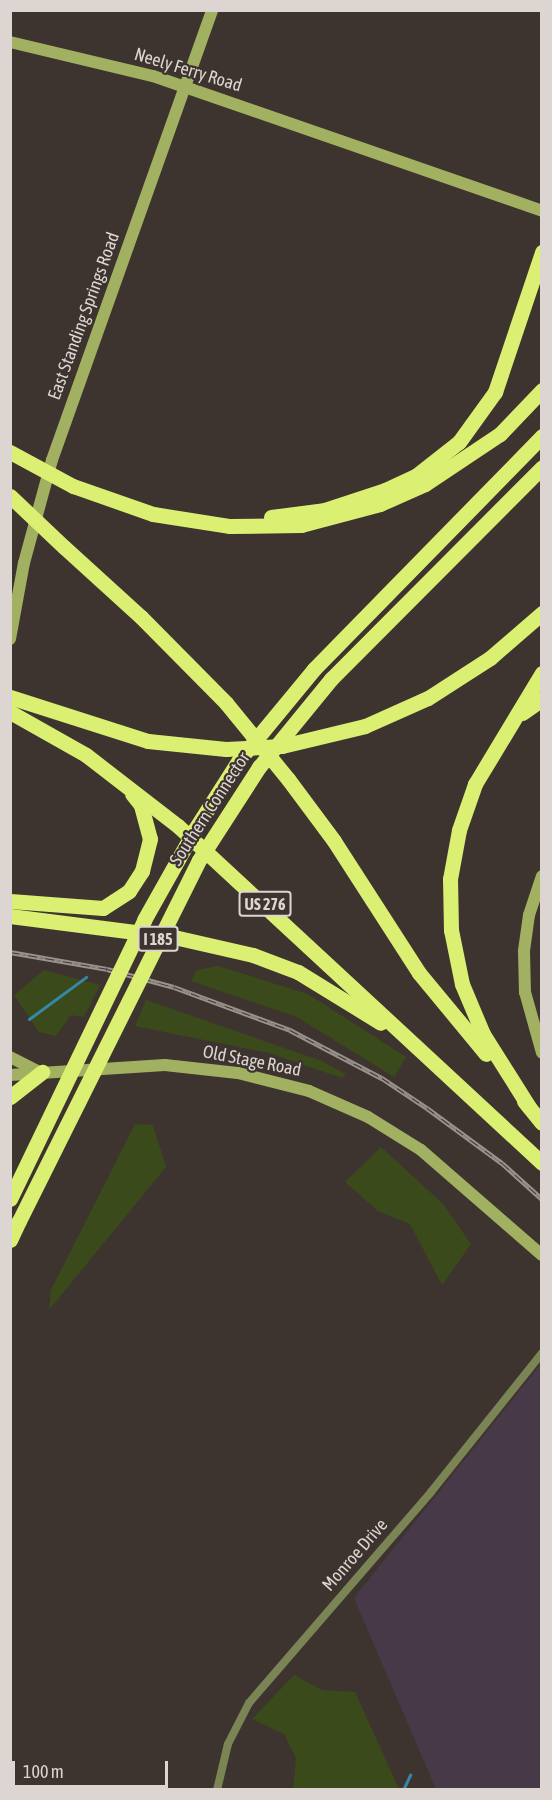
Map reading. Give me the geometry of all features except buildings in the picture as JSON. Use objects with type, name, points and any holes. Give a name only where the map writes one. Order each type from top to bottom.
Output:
[{"type":"highway","points":[[184,519],[264,518],[324,510],[386,490],[435,463],[469,432],[495,392],[542,252]]},
{"type":"highway","points":[[10,452],[73,486],[153,514],[230,526],[301,525],[380,504],[464,460],[500,434],[542,390]]},
{"type":"highway","name":"Southern Connector","points":[[10,1199],[144,920],[195,829],[239,760],[314,669],[542,436]]},
{"type":"highway","name":"Southern Connector","points":[[10,1240],[198,860],[259,767],[331,679],[542,467]]},
{"type":"highway","points":[[10,496],[141,616],[226,703],[288,779],[334,841],[419,973],[542,1122]]},
{"type":"highway","points":[[10,697],[62,717],[148,741],[212,748],[264,749],[354,729],[408,709],[490,658],[542,613]]},
{"type":"highway","points":[[529,1107],[483,1034],[462,984],[451,930],[450,879],[459,830],[475,784],[542,673]]},
{"type":"highway","points":[[501,739],[523,712],[542,699]]},
{"type":"highway","name":"US 276","points":[[10,712],[116,776],[309,944],[407,1039],[542,1163]]},
{"type":"highway","points":[[11,904],[103,908],[129,891],[142,871],[150,838],[141,805],[116,776]]},
{"type":"highway","points":[[11,904],[254,955],[298,972],[407,1039]]},
{"type":"highway","points":[[10,1097],[42,1072]]},
{"type":"street","name":"East Standing Springs Road","points":[[10,639],[24,563],[52,459],[212,10]]},
{"type":"street","name":"Neely Ferry Road","points":[[10,42],[184,86],[352,143],[368,152],[439,173],[542,211]]},
{"type":"street","points":[[542,876],[529,915],[524,952],[525,992],[542,1053]]},
{"type":"street","points":[[10,1057],[42,1072]]},
{"type":"street","name":"Old Stage Road","points":[[10,1075],[136,1065],[203,1068],[309,1091],[368,1117],[421,1150],[542,1255]]},
{"type":"street","name":"Monroe Drive","points":[[217,1790],[228,1744],[249,1703],[430,1492],[542,1353]]},
{"type":"shaded area","points":[[541,1364],[541,1789],[436,1789],[354,1598]]},
{"type":"green space","points":[[218,966],[308,994],[406,1057],[394,1077],[297,1017],[191,981],[197,970]]},
{"type":"green space","points":[[44,970],[100,985],[84,1017],[71,1015],[56,1036],[39,1032],[14,995]]},
{"type":"green space","points":[[146,1000],[322,1061],[346,1074],[342,1078],[269,1053],[135,1026]]},
{"type":"green space","points":[[135,1124],[153,1125],[166,1167],[49,1310],[51,1290]]},
{"type":"green space","points":[[381,1147],[443,1204],[471,1244],[442,1285],[410,1224],[378,1211],[345,1182]]},
{"type":"green space","points":[[294,1675],[322,1690],[355,1692],[399,1789],[293,1789],[296,1758],[284,1734],[252,1719]]},
{"type":"waterway","points":[[29,1019],[86,977]]},
{"type":"waterway","points":[[403,1790],[410,1775]]},
{"type":"railway","points":[[10,952],[107,969],[174,987],[290,1030],[382,1078],[427,1108],[502,1163],[542,1199]]}]
